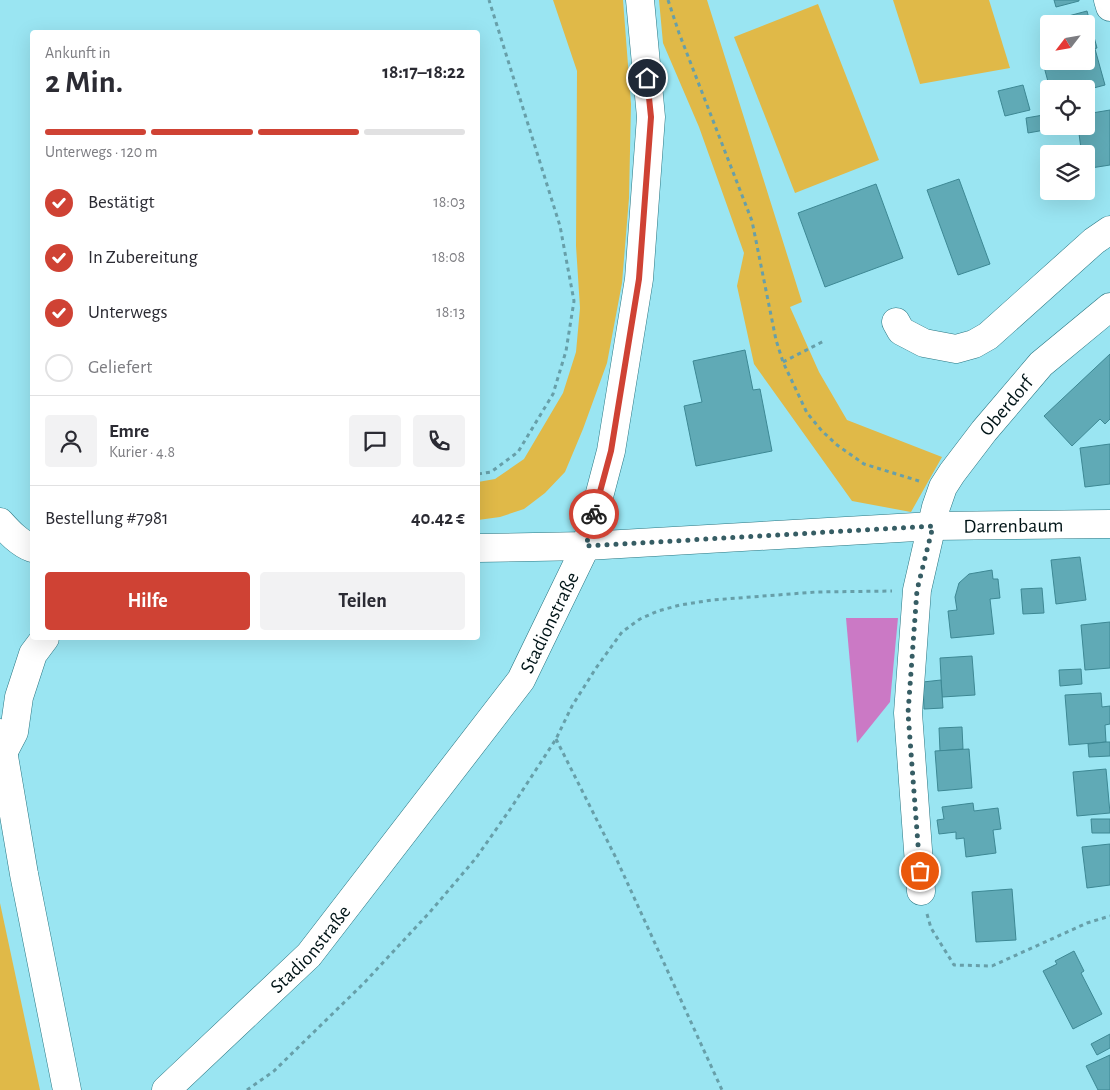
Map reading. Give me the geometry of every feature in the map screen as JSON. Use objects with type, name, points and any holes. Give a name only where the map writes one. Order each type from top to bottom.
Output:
[{"type":"street","name":"Stadionstraße","points":[[166,1090],[309,955],[333,924],[521,680],[586,546],[611,451],[639,279],[651,117],[640,0]]},
{"type":"street","points":[[1108,0],[1110,7]]},
{"type":"street","points":[[896,322],[901,331],[924,343],[956,348],[974,344],[988,336],[1094,241],[1110,230]]},
{"type":"street","name":"Oberdorf","points":[[921,891],[908,713],[917,590],[936,507],[943,487],[952,473],[984,431],[1041,364],[1110,307]]},
{"type":"street","points":[[0,522],[9,532],[30,547]]},
{"type":"street","name":"Darrenbaum","points":[[480,548],[586,546],[933,526],[1110,524]]},
{"type":"street","points":[[44,640],[33,654],[19,697],[14,732],[1,743],[24,874],[67,1090]]},
{"type":"street","points":[[0,834],[24,874]]},
{"type":"path","points":[[480,474],[491,472],[518,452],[553,394],[566,351],[574,301],[560,226],[489,0]]},
{"type":"path","points":[[668,0],[752,221],[776,340],[783,362],[807,413],[837,445],[864,464],[943,487]]},
{"type":"path","points":[[783,362],[824,341]]},
{"type":"path","points":[[247,1090],[281,1064],[364,983],[430,912],[476,858],[556,739],[572,706],[622,632],[640,619],[658,611],[712,600],[816,592],[917,590]]},
{"type":"path","points":[[556,739],[616,858],[722,1090]]},
{"type":"path","points":[[921,891],[931,928],[954,965],[992,966],[1087,923],[1110,916]]},
{"type":"shaded area","points":[[553,0],[623,0],[631,104],[629,198],[622,283],[607,363],[565,472],[545,493],[524,509],[500,517],[480,520],[480,482],[495,479],[524,459],[563,393],[576,352],[580,308],[576,246],[577,71]]},
{"type":"shaded area","points":[[659,0],[707,0],[802,302],[790,307],[819,372],[847,420],[942,457],[911,512],[852,501],[754,364],[737,286],[744,253],[699,127],[663,43]]},
{"type":"shaded area","points":[[893,0],[989,0],[1010,68],[920,84]]},
{"type":"shaded area","points":[[818,4],[879,160],[795,193],[734,37]]},
{"type":"shaded area","points":[[846,618],[898,618],[890,702],[857,743]]},
{"type":"shaded area","points":[[0,903],[40,1090],[0,1090]]},
{"type":"building","points":[[1054,0],[1079,0],[1079,1],[1056,7]]},
{"type":"building","points":[[1087,11],[1088,15],[1072,15]]},
{"type":"building","points":[[1095,49],[1105,85],[1095,88],[1095,80],[1048,80],[1045,70],[1095,70]]},
{"type":"building","points":[[1023,85],[1030,110],[1005,116],[998,91]]},
{"type":"building","points":[[1110,110],[1110,165],[1095,167],[1095,145],[1080,145],[1079,135],[1095,135],[1095,112]]},
{"type":"building","points":[[1040,116],[1040,131],[1028,133],[1026,118]]},
{"type":"building","points":[[959,179],[990,264],[958,275],[927,190]]},
{"type":"building","points":[[876,184],[903,258],[825,287],[798,213]]},
{"type":"building","points":[[745,350],[753,390],[760,389],[772,451],[696,466],[684,406],[702,402],[693,361]]},
{"type":"building","points":[[1110,354],[1110,419],[1105,424],[1100,419],[1072,446],[1044,416]]},
{"type":"building","points":[[1110,444],[1110,484],[1085,487],[1080,448]]},
{"type":"building","points":[[1080,557],[1086,600],[1056,604],[1051,560]]},
{"type":"building","points":[[992,570],[993,579],[998,579],[1000,598],[990,599],[994,634],[951,638],[948,611],[957,610],[955,597],[959,583],[969,574]]},
{"type":"building","points":[[1042,588],[1044,613],[1023,614],[1021,589]]},
{"type":"building","points":[[1110,622],[1110,668],[1085,670],[1081,625]]},
{"type":"building","points":[[972,656],[975,695],[942,697],[940,658]]},
{"type":"building","points":[[1081,669],[1082,684],[1060,686],[1059,670]]},
{"type":"building","points":[[941,680],[943,708],[924,709],[923,682]]},
{"type":"building","points":[[1101,693],[1102,707],[1110,706],[1110,724],[1105,725],[1106,742],[1069,745],[1065,695]]},
{"type":"building","points":[[962,727],[963,749],[940,751],[939,728]]},
{"type":"building","points":[[1110,742],[1110,756],[1089,757],[1088,744]]},
{"type":"building","points":[[969,749],[972,788],[938,791],[935,751]]},
{"type":"building","points":[[1106,769],[1110,813],[1077,816],[1073,772]]},
{"type":"building","points":[[973,803],[974,811],[998,808],[1001,829],[993,830],[996,853],[966,857],[964,838],[956,839],[956,832],[939,834],[937,820],[944,819],[942,807]]},
{"type":"building","points":[[1091,819],[1110,819],[1110,833],[1092,833]]},
{"type":"building","points":[[1110,844],[1110,885],[1087,888],[1082,847]]},
{"type":"building","points":[[1012,889],[1016,940],[976,942],[972,892]]},
{"type":"building","points":[[1074,951],[1084,971],[1081,973],[1102,1014],[1073,1029],[1043,971],[1057,964],[1055,961]]},
{"type":"building","points":[[1110,1034],[1110,1048],[1097,1055],[1091,1044]]},
{"type":"building","points":[[1110,1055],[1110,1090],[1098,1090],[1086,1066]]},
{"type":"way so far","points":[[594,514],[586,546],[933,526],[917,590],[908,713],[920,871]]},
{"type":"route","points":[[594,514],[611,451],[639,279],[651,117],[647,78]]}]
